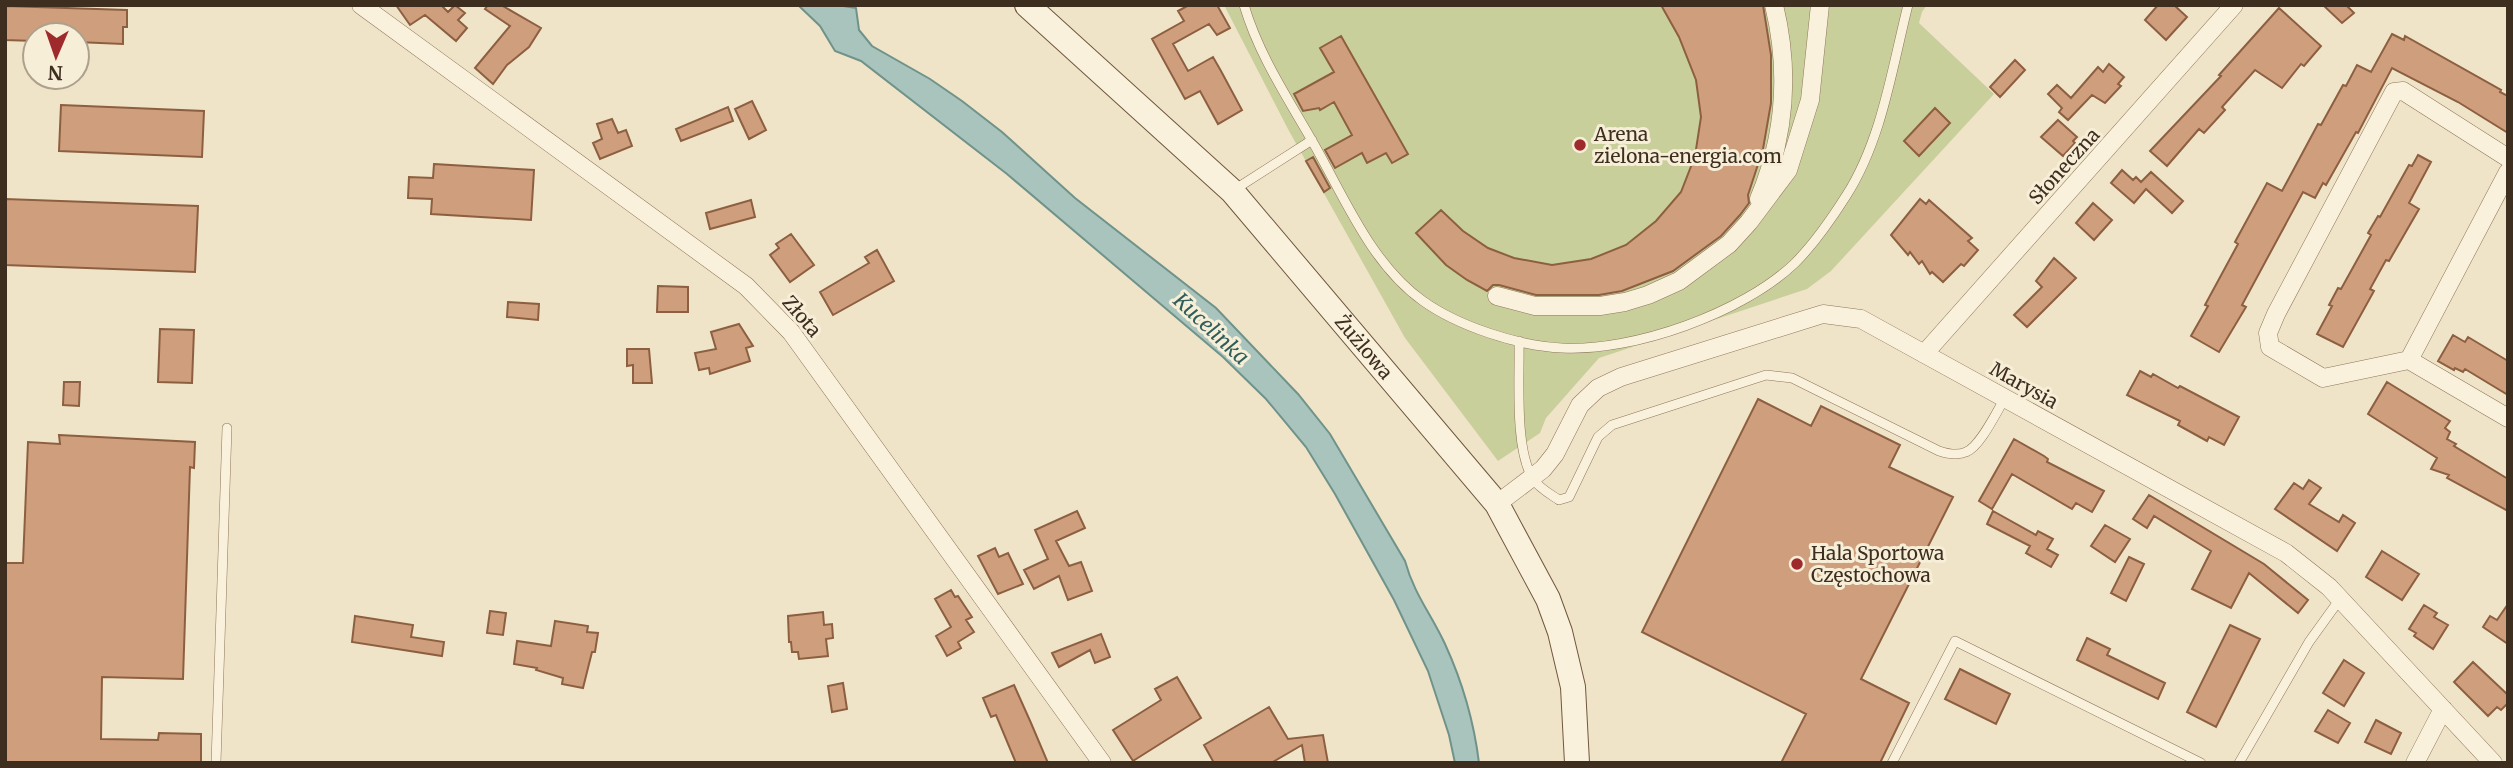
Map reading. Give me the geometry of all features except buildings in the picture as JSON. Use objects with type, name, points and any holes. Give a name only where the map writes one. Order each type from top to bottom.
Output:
[{"type":"street","name":"Złota","points":[[361,5],[746,286],[791,332],[1102,763]]},
{"type":"street","name":"Żużlowa","points":[[1027,5],[1232,191],[1497,504],[1548,599],[1560,632],[1573,687],[1577,763]]},
{"type":"street","points":[[1749,222],[1774,159],[1782,105],[1785,72],[1774,5]]},
{"type":"street","points":[[1497,296],[1535,306],[1555,307],[1600,306],[1625,302],[1679,281],[1729,243],[1749,222],[1788,170],[1810,100],[1819,5]]},
{"type":"street","name":"Słoneczna","points":[[1924,354],[2234,5]]},
{"type":"street","points":[[2508,158],[2403,91],[2394,92],[2268,333],[2270,347],[2323,378],[2409,360],[2508,418]]},
{"type":"street","points":[[2409,360],[2508,172]]},
{"type":"street","name":"Marysia","points":[[1497,504],[1544,469],[1555,454],[1580,405],[1598,388],[1621,377],[1823,314],[1861,319],[2286,553],[2329,587],[2493,763]]},
{"type":"street","points":[[2416,763],[2442,709]]},
{"type":"lane","points":[[1244,5],[1262,54],[1370,243],[1394,275],[1421,300],[1450,318],[1520,341],[1561,348],[1607,346],[1692,323],[1729,308],[1795,263],[1847,194],[1867,153],[1878,124],[1908,5]]},
{"type":"lane","points":[[1232,191],[1312,140]]},
{"type":"lane","points":[[1520,341],[1521,439],[1532,477],[1539,486],[1559,500],[1569,497],[1598,437],[1612,425],[1766,375],[1792,378],[1939,451],[1953,455],[1966,453],[1975,447],[2005,398]]},
{"type":"lane","points":[[216,763],[228,428]]},
{"type":"lane","points":[[2239,763],[2309,642],[2340,599]]},
{"type":"lane","points":[[1892,763],[1955,641],[2201,763]]},
{"type":"green space","points":[[1224,5],[1927,5],[1919,23],[1994,94],[1831,271],[1807,289],[1599,358],[1546,418],[1540,433],[1498,461],[1405,338],[1289,131]]},
{"type":"water","name":"Kucelinka","points":[[798,5],[856,8],[859,30],[872,46],[930,79],[1002,132],[1075,198],[1216,308],[1298,394],[1330,434],[1405,561],[1413,584],[1457,672],[1471,717],[1479,763],[1455,763],[1449,735],[1428,671],[1394,600],[1306,447],[1266,399],[1223,357],[1007,174],[861,61],[835,51],[820,26]]},
{"type":"place","name":"Arena zielona-energia.com","points":[[1580,145]]},
{"type":"place","name":"Hala Sportowa Częstochowa","points":[[1797,564]]}]
